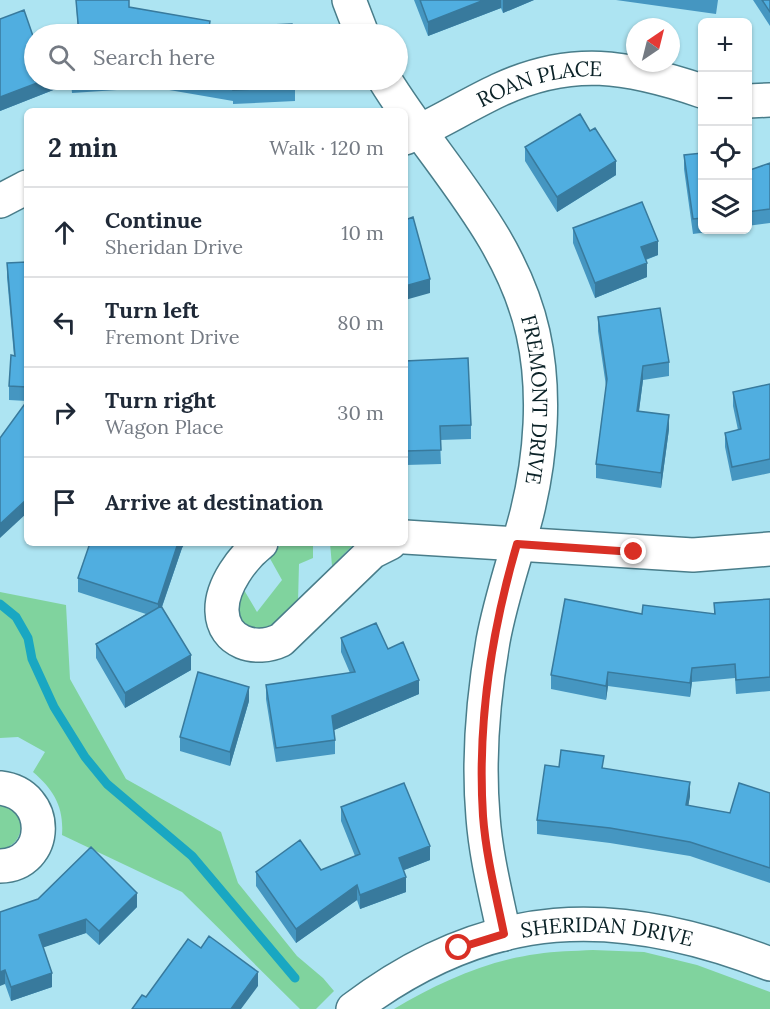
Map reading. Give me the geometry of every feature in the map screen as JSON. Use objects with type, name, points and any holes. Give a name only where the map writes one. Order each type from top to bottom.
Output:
[{"type":"street","points":[[349,0],[358,24]]},
{"type":"street","name":"ROAN PLACE","points":[[412,135],[499,90],[552,70],[603,66],[653,75],[698,90]]},
{"type":"street","name":"FREMONT DRIVE","points":[[390,90],[399,108]]},
{"type":"street","points":[[752,101],[770,100]]},
{"type":"street","name":"FREMONT DRIVE","points":[[412,135],[484,218],[497,241],[520,293],[533,333],[540,391],[540,417],[529,502],[494,638],[482,733],[483,818],[504,934]]},
{"type":"street","points":[[0,201],[24,189]]},
{"type":"street","points":[[408,537],[693,555],[770,549]]},
{"type":"street","points":[[258,546],[245,558],[234,576],[222,610],[230,633],[256,648],[281,640],[358,564],[372,552],[384,546]]},
{"type":"street","points":[[0,788],[12,790],[24,798],[34,808],[39,822],[38,837],[31,851],[21,860],[8,866],[0,866]]},
{"type":"street","name":"SHERIDAN DRIVE","points":[[353,1009],[391,982],[435,959],[504,934],[568,924],[626,925],[691,936],[770,963]]},
{"type":"green space","points":[[280,546],[313,546],[313,558],[299,564],[298,602],[269,633],[258,633],[240,623],[239,605],[244,590],[257,612],[282,580],[268,555]]},
{"type":"green space","points":[[330,546],[352,546],[332,566]]},
{"type":"green space","points":[[0,592],[66,605],[70,679],[126,779],[221,832],[238,883],[297,956],[323,978],[334,991],[316,1009],[300,1009],[182,892],[62,835],[61,816],[56,800],[52,792],[33,772],[45,752],[18,737],[0,738]]},
{"type":"green space","points":[[0,804],[5,804],[22,818],[21,829],[15,842],[0,850]]},
{"type":"green space","points":[[593,950],[644,952],[697,965],[770,992],[770,1009],[394,1009],[445,982],[499,962],[544,953]]},
{"type":"building","points":[[76,0],[129,0],[129,7],[210,21],[210,24],[78,24]]},
{"type":"building","points":[[420,0],[484,0],[428,22]]},
{"type":"building","points":[[762,0],[770,0],[770,12]]},
{"type":"building","points":[[24,10],[29,24],[24,24],[24,88],[0,97],[0,19]]},
{"type":"building","points":[[580,114],[590,131],[595,128],[616,161],[557,197],[525,147]]},
{"type":"building","points":[[698,153],[698,218],[693,219],[684,155]]},
{"type":"building","points":[[770,163],[770,209],[752,211],[752,169]]},
{"type":"building","points":[[642,202],[658,241],[641,247],[647,263],[595,283],[573,228]]},
{"type":"building","points":[[413,217],[430,279],[408,285],[408,219]]},
{"type":"building","points":[[24,262],[24,387],[9,386],[11,355],[15,356],[7,263]]},
{"type":"building","points":[[660,308],[669,362],[643,366],[637,411],[669,415],[661,473],[596,464],[607,379],[598,317]]},
{"type":"building","points":[[468,358],[471,425],[440,426],[441,450],[408,451],[408,361]]},
{"type":"building","points":[[770,384],[770,459],[732,467],[725,433],[741,429],[733,392]]},
{"type":"building","points":[[24,405],[24,502],[0,524],[0,438]]},
{"type":"building","points":[[89,546],[177,546],[158,604],[78,578]]},
{"type":"building","points":[[565,599],[642,614],[643,605],[715,614],[714,603],[770,599],[770,677],[736,680],[735,664],[692,668],[690,683],[608,672],[606,686],[551,675]]},
{"type":"building","points":[[161,606],[191,655],[125,693],[96,644]]},
{"type":"building","points":[[376,623],[388,649],[403,642],[419,680],[332,716],[335,740],[276,748],[266,685],[355,672],[341,638]]},
{"type":"building","points":[[198,672],[249,687],[230,752],[180,737]]},
{"type":"building","points":[[561,750],[604,756],[602,768],[690,782],[686,805],[730,813],[739,783],[770,793],[770,868],[690,842],[610,828],[537,820],[545,765],[559,767]]},
{"type":"building","points":[[404,783],[430,846],[399,858],[406,877],[360,895],[357,885],[296,929],[256,872],[300,840],[321,870],[360,854],[341,807]]},
{"type":"building","points":[[91,847],[137,893],[99,931],[86,919],[39,935],[52,973],[11,987],[5,970],[0,972],[0,912],[38,899]]},
{"type":"building","points":[[209,936],[258,972],[231,1009],[132,1009],[142,995],[146,997],[188,939],[201,948]]},
{"type":"waterway","points":[[0,604],[16,617],[28,638],[32,659],[54,707],[85,757],[107,784],[192,856],[295,978]]},
{"type":"route","points":[[459,948],[504,934],[483,818],[482,733],[487,677],[494,638],[517,544],[634,552]]}]
